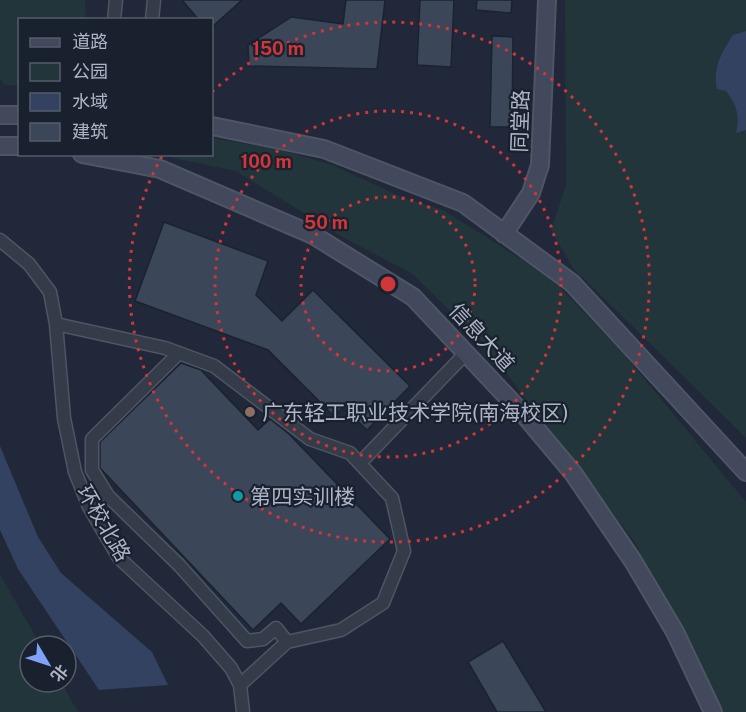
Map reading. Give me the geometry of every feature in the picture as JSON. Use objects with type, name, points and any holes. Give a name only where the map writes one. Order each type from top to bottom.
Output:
[{"type":"main road","name":"同堂路","points":[[504,234],[531,193],[540,165],[547,0]]},
{"type":"main road","points":[[0,115],[18,115]]},
{"type":"main road","points":[[213,126],[324,148],[463,203],[572,283],[746,472]]},
{"type":"main road","points":[[0,146],[18,146]]},
{"type":"main road","name":"信息大道","points":[[104,157],[140,160],[313,235],[414,297],[526,417],[573,473],[633,561],[675,632],[713,712]]},
{"type":"street","points":[[114,18],[116,0]]},
{"type":"street","points":[[152,18],[154,0]]},
{"type":"street","name":"环校北路","points":[[0,240],[29,264],[50,292],[56,324],[64,418],[75,472],[89,507],[119,558],[203,636],[231,668],[240,685],[243,712]]},
{"type":"street","points":[[56,324],[179,353],[214,366],[310,439],[350,453],[392,498],[404,550],[383,603],[341,630],[287,642],[240,685]]},
{"type":"street","points":[[179,353],[92,440],[92,470],[108,496],[179,566],[247,641],[262,639],[276,628],[287,642]]},
{"type":"street","points":[[360,463],[466,353]]},
{"type":"green space","points":[[0,0],[85,0],[86,18],[18,18],[18,86],[5,85],[0,79]]},
{"type":"green space","points":[[565,0],[746,0],[746,438],[573,268],[551,230],[566,185]]},
{"type":"green space","points":[[213,138],[277,149],[333,165],[401,197],[443,210],[550,277],[625,355],[746,502],[746,712],[719,712],[700,664],[634,541],[484,344],[411,273],[344,238],[236,171],[173,158],[174,156],[213,156]]},
{"type":"green space","points":[[0,574],[34,634],[18,634],[18,694],[68,694],[78,712],[0,712]]},
{"type":"water","points":[[746,31],[746,130],[736,133],[738,121],[735,106],[726,91],[717,89],[716,74],[722,54],[733,35]]},
{"type":"water","points":[[0,446],[38,537],[61,573],[152,652],[168,685],[99,690],[78,659],[78,634],[62,634],[18,569],[0,530]]},
{"type":"building","points":[[182,0],[242,0],[213,26],[213,18],[197,18]]},
{"type":"building","points":[[346,0],[385,0],[377,69],[249,66],[248,45],[291,17],[343,24]]},
{"type":"building","points":[[420,0],[454,0],[451,67],[417,65]]},
{"type":"building","points":[[477,0],[512,0],[511,13],[476,10]]},
{"type":"building","points":[[492,36],[513,37],[512,127],[490,127]]},
{"type":"building","points":[[164,222],[268,261],[256,295],[282,321],[313,290],[410,386],[367,430],[343,407],[334,416],[268,350],[135,301]]},
{"type":"building","name":"第四实训楼","points":[[181,363],[201,370],[258,430],[270,419],[289,434],[390,539],[301,624],[281,603],[253,630],[100,468],[100,442]]},
{"type":"building","points":[[503,641],[546,712],[497,712],[468,662]]},
{"type":"place","name":"广东轻工职业技术学院(南海校区)","points":[[250,412]]},
{"type":"place","name":"第四实训楼","points":[[238,496]]}]
